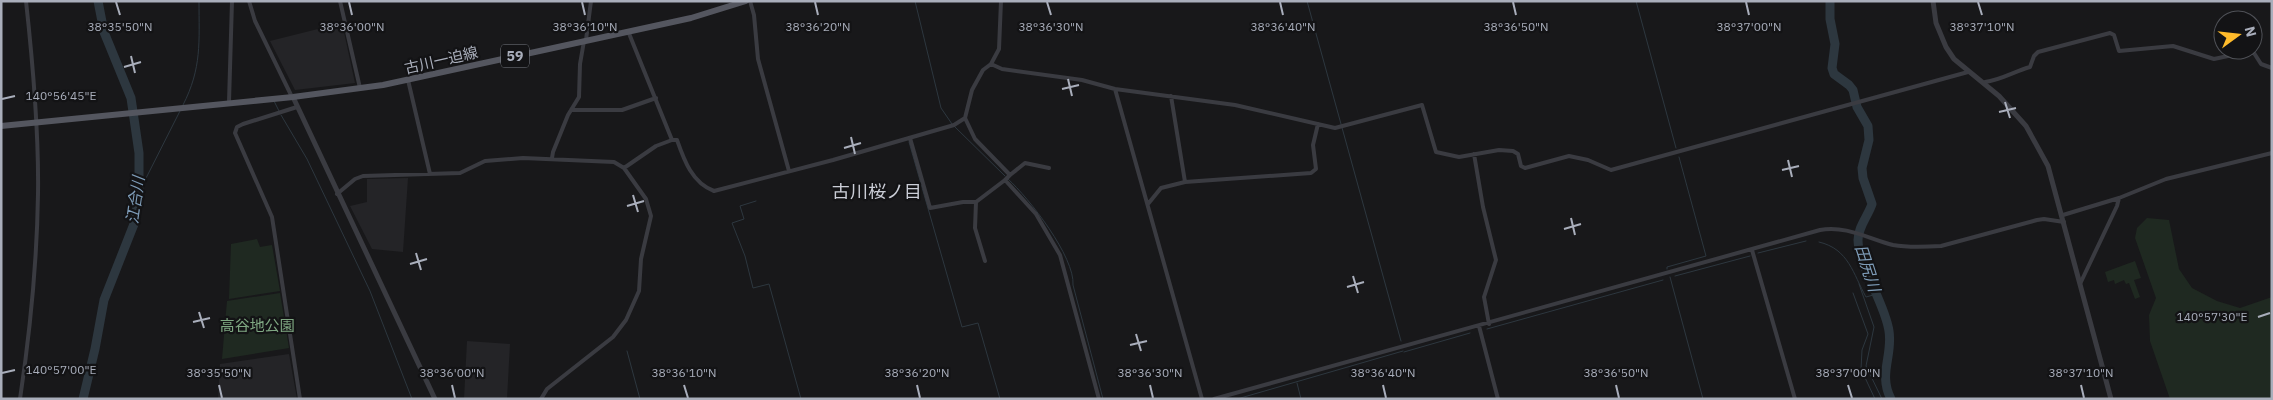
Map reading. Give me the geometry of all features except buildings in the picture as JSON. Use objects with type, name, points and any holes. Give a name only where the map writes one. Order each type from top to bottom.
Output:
[{"type":"main road","name":"古川一迫線","points":[[227,102],[292,97],[408,80],[690,18],[746,1]]},
{"type":"main road","name":"59","points":[[1,126],[38,124],[227,102]]},
{"type":"street","points":[[20,399],[33,278],[38,194],[36,89],[26,1]]},
{"type":"street","points":[[227,102],[232,1]]},
{"type":"street","points":[[248,1],[255,21],[407,336],[435,399]]},
{"type":"street","points":[[340,1],[360,88]]},
{"type":"street","points":[[552,158],[552,152],[579,97],[580,64],[591,1]]},
{"type":"street","points":[[750,1],[754,15],[758,59],[789,171]]},
{"type":"street","points":[[1001,1],[999,49],[991,64],[983,70],[972,90],[965,118],[975,139],[1036,214],[1060,256],[1099,399]]},
{"type":"street","points":[[1933,1],[1940,35],[1954,59],[1968,72],[1985,82],[2026,126],[2039,145],[2048,166],[2065,222],[2111,399]]},
{"type":"street","points":[[628,31],[672,140]]},
{"type":"street","points":[[1985,82],[1994,81],[2030,67],[2034,56],[2038,52],[2110,33],[2114,35],[2119,51],[2174,46],[2214,59],[2242,53],[2254,54],[2261,64],[2272,68]]},
{"type":"street","points":[[991,64],[1002,69],[1082,80],[1115,89],[1235,105],[1341,128],[1422,105],[1436,152],[1456,157],[1500,150],[1513,150],[1518,154],[1521,166],[1525,168],[1569,156],[1588,160],[1616,170],[1968,72]]},
{"type":"street","points":[[408,80],[430,174]]},
{"type":"street","points":[[1115,89],[1202,399]]},
{"type":"street","points":[[1171,96],[1185,182]]},
{"type":"street","points":[[571,110],[622,110],[656,98]]},
{"type":"street","points":[[297,107],[243,124],[237,127],[236,133],[272,217],[300,399]]},
{"type":"street","points":[[624,168],[656,146],[677,140],[691,172],[707,188],[714,191],[862,153],[949,126],[965,118]]},
{"type":"street","points":[[1148,204],[1161,188],[1185,182],[1311,173],[1316,169],[1313,145],[1318,124]]},
{"type":"street","points":[[910,138],[930,208],[956,203],[976,202],[1025,163],[1049,168]]},
{"type":"street","points":[[2063,215],[2119,198],[2166,179],[2272,153]]},
{"type":"street","points":[[1474,154],[1483,207],[1496,260],[1484,297],[1489,324]]},
{"type":"street","points":[[337,194],[355,179],[363,176],[465,172],[478,163],[492,160],[552,158],[614,162],[624,168],[646,199],[651,216],[641,259],[639,291],[626,320],[613,337],[547,389],[541,399]]},
{"type":"street","points":[[2080,284],[2119,198]]},
{"type":"street","points":[[976,202],[975,228],[985,261]]},
{"type":"street","points":[[1214,399],[1830,228],[1853,232],[1892,244],[1925,247],[1941,246],[2037,220],[2065,222]]},
{"type":"street","points":[[1752,250],[1795,399]]},
{"type":"street","points":[[1479,326],[1498,399]]},
{"type":"shaded area","points":[[342,23],[355,83],[295,90],[270,41]]},
{"type":"shaded area","points":[[408,178],[403,252],[372,249],[350,206],[367,202],[367,179]]},
{"type":"shaded area","points":[[467,341],[510,344],[507,399],[464,399]]},
{"type":"shaded area","points":[[289,354],[297,399],[218,399],[220,364]]},
{"type":"green space","points":[[2147,218],[2169,220],[2179,269],[2192,288],[2217,301],[2240,308],[2272,297],[2272,399],[2170,399],[2150,341],[2149,315],[2156,298],[2135,238],[2137,228]]},
{"type":"green space","points":[[257,239],[260,247],[272,245],[280,291],[229,299],[231,244]]},
{"type":"green space","points":[[2135,261],[2141,278],[2134,280],[2140,297],[2135,299],[2129,283],[2126,284],[2124,280],[2115,284],[2114,280],[2108,282],[2105,272]]},
{"type":"green space","name":"高谷地公園","points":[[280,293],[289,348],[222,359],[227,301]]},
{"type":"waterway","name":"江合川","points":[[83,399],[104,300],[134,224],[139,192],[139,153],[131,98],[104,32],[98,1]]},
{"type":"waterway","points":[[183,105],[194,79],[196,67],[199,42],[199,1]]},
{"type":"waterway","points":[[915,1],[941,108],[952,124]]},
{"type":"waterway","points":[[1307,1],[1401,341]]},
{"type":"waterway","points":[[1636,1],[1676,148]]},
{"type":"waterway","name":"田尻川","points":[[1830,1],[1830,19],[1835,44],[1832,68],[1834,74],[1853,90],[1857,107],[1868,126],[1869,140],[1862,168],[1863,178],[1872,204],[1861,226],[1858,240],[1862,261],[1887,320],[1890,340],[1886,381],[1891,399]]},
{"type":"waterway","points":[[274,101],[279,111]]},
{"type":"waterway","points":[[139,192],[180,111]]},
{"type":"waterway","points":[[281,115],[307,159],[370,291],[412,399]]},
{"type":"waterway","points":[[955,127],[1005,176]]},
{"type":"waterway","points":[[909,142],[962,327],[978,323],[1000,399]]},
{"type":"waterway","points":[[1667,269],[1667,267],[1706,256],[1679,157]]},
{"type":"waterway","points":[[1008,179],[1038,214],[1067,259],[1103,399]]},
{"type":"waterway","points":[[756,201],[740,206],[744,219],[732,223],[745,256],[753,288],[769,284],[801,399]]},
{"type":"waterway","points":[[1758,253],[1806,241]]},
{"type":"waterway","points":[[1819,242],[1829,245],[1844,256],[1866,297],[1877,294]]},
{"type":"waterway","points":[[1675,276],[1750,256]]},
{"type":"waterway","points":[[1670,277],[1703,399]]},
{"type":"waterway","points":[[1487,329],[1663,280]]},
{"type":"waterway","points":[[1859,284],[1874,327],[1866,366],[1882,399]]},
{"type":"waterway","points":[[1853,293],[1868,334],[1862,350],[1861,369],[1875,399]]},
{"type":"waterway","points":[[1404,352],[1470,333]]},
{"type":"waterway","points":[[627,351],[640,399]]},
{"type":"waterway","points":[[1237,399],[1403,351]]},
{"type":"waterway","points":[[1297,383],[1301,399]]},
{"type":"district","name":"古川桜ノ目","points":[[877,191]]}]
